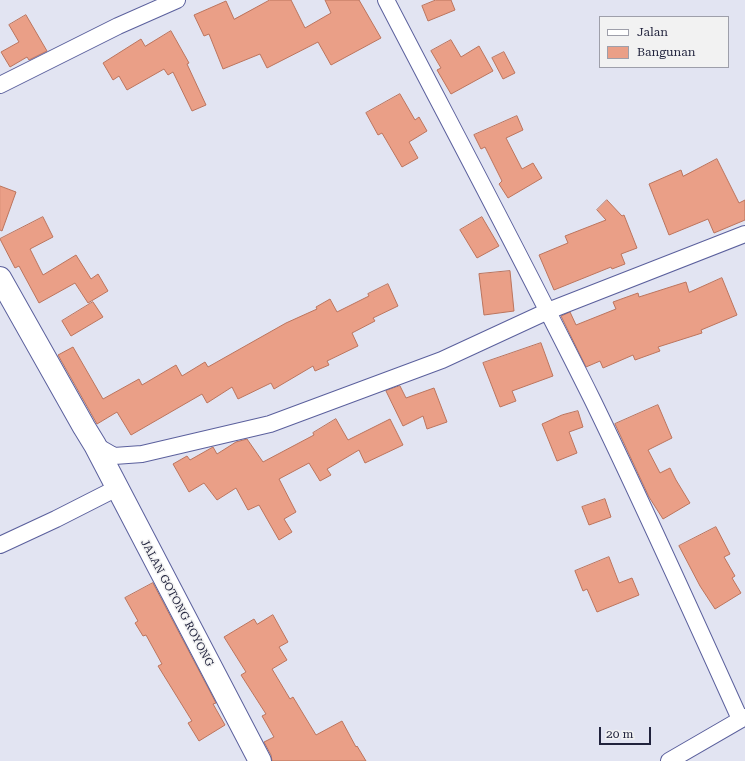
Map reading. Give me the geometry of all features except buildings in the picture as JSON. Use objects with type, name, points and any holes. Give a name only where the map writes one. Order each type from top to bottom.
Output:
[{"type":"street","points":[[0,85],[118,26],[177,0]]},
{"type":"street","points":[[386,0],[548,311],[743,718],[669,761]]},
{"type":"street","points":[[95,445],[114,456],[142,454],[270,424],[442,360],[548,311],[745,234]]},
{"type":"street","name":"JALAN GOTONG ROYONG","points":[[0,278],[95,445],[260,761]]},
{"type":"street","points":[[0,545],[117,488]]}]
